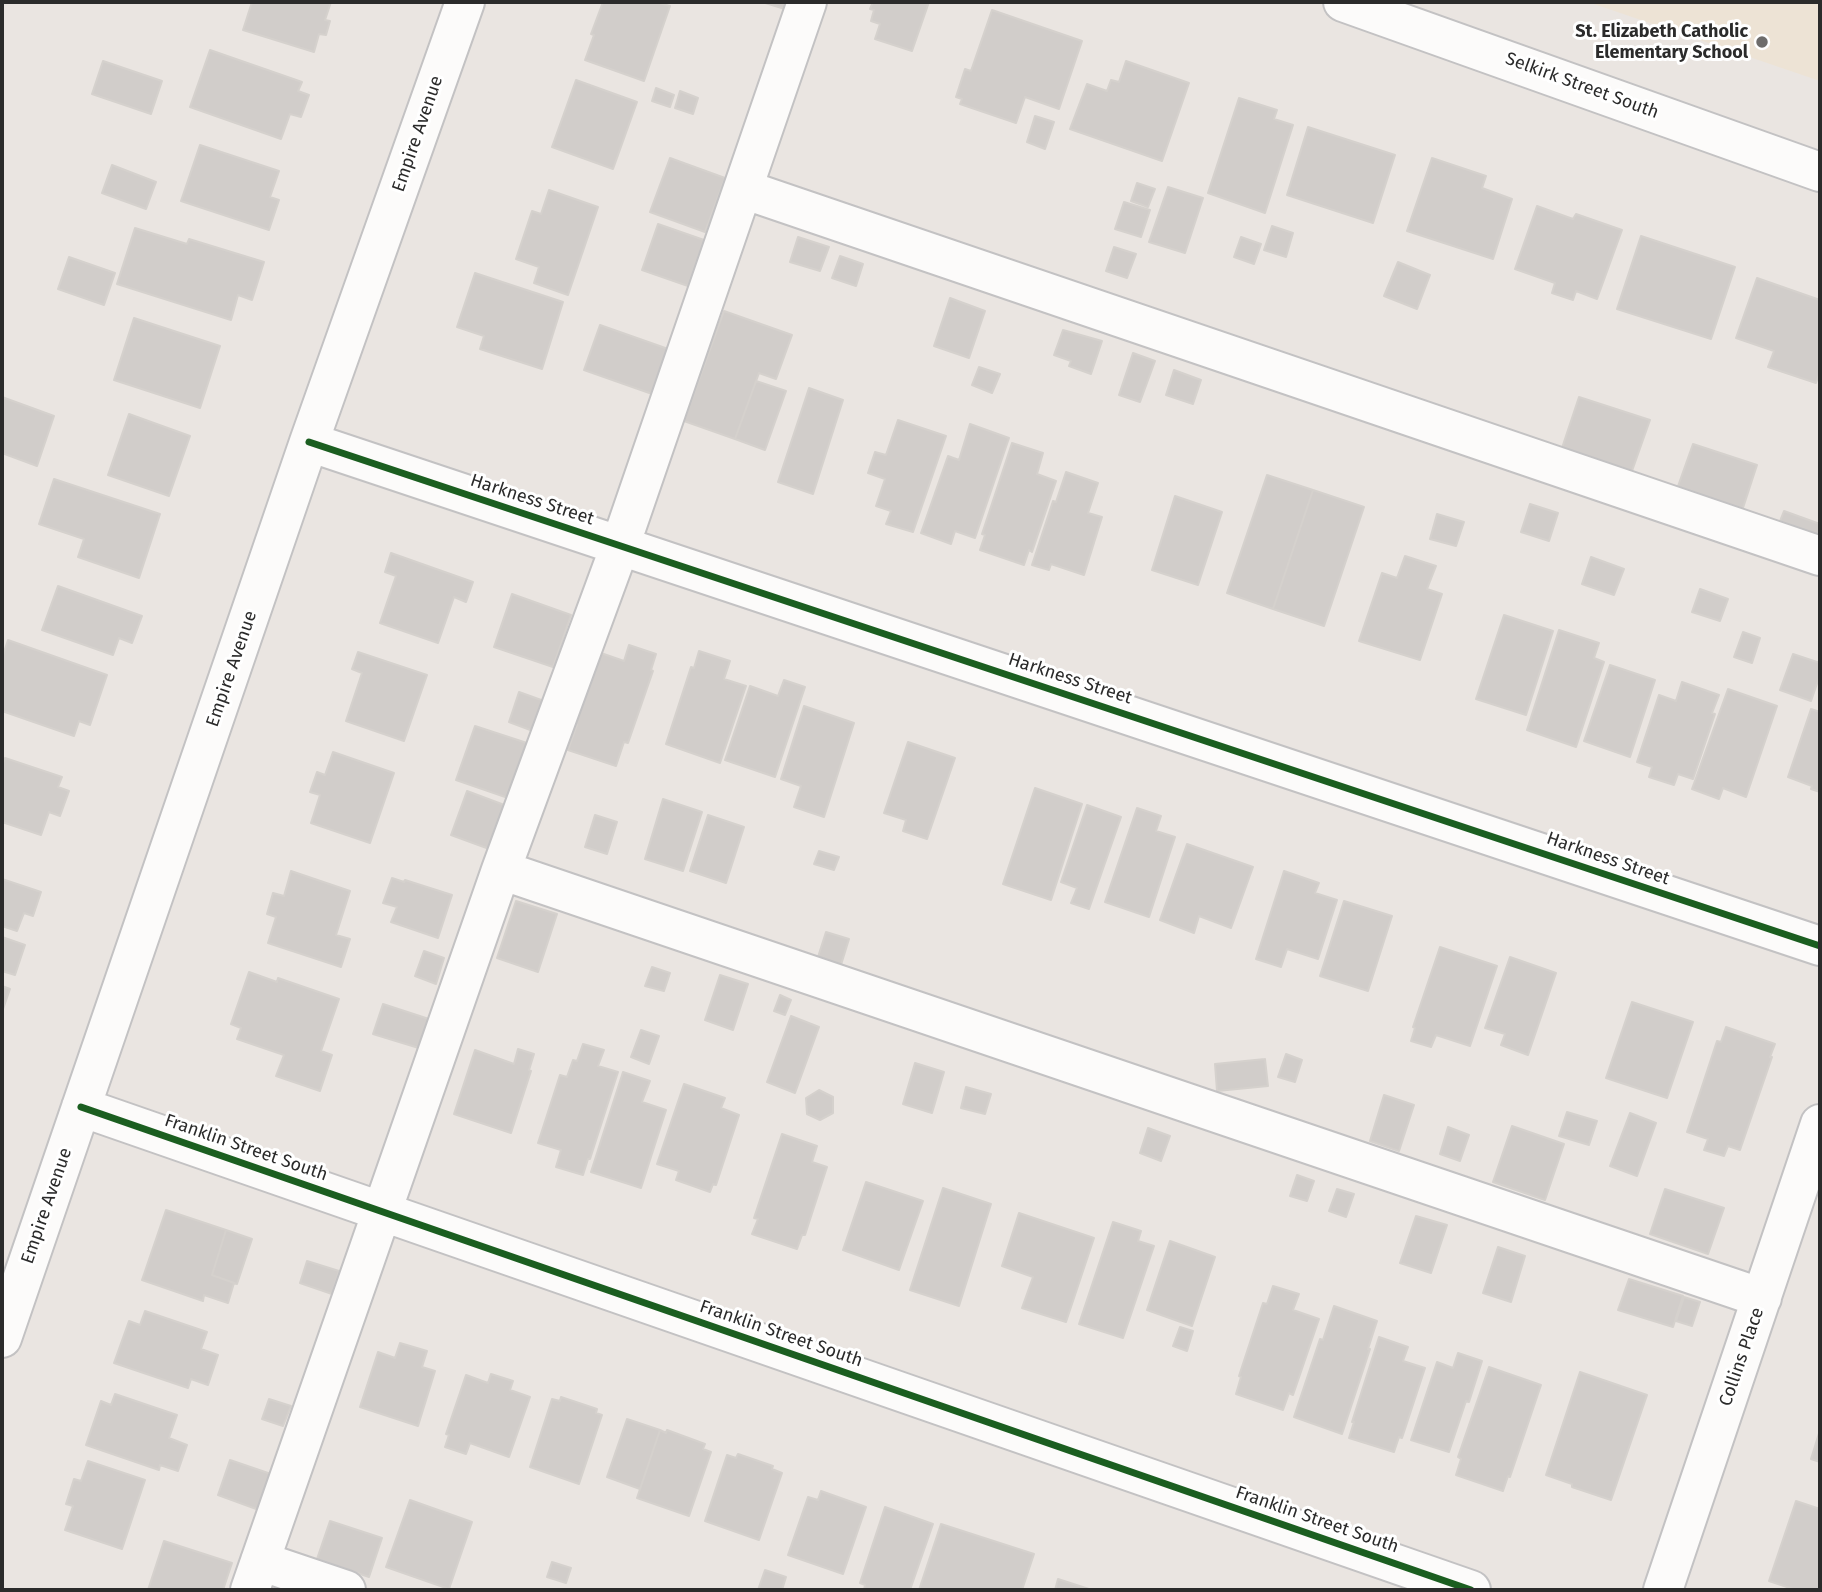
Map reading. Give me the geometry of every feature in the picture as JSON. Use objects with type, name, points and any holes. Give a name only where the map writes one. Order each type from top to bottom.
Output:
[{"type":"street","name":"Empire Avenue","points":[[2,1338],[309,442],[465,2]]},
{"type":"street","points":[[346,1590],[255,1576],[501,870],[620,546],[807,2]]},
{"type":"street","name":"Selkirk Street South","points":[[1343,2],[1820,172]]},
{"type":"street","points":[[743,189],[1820,556]]},
{"type":"street","name":"Harkness Street","points":[[309,442],[1820,946]]},
{"type":"street","points":[[501,870],[1762,1298]]},
{"type":"street","name":"Franklin Street South","points":[[81,1107],[1471,1590]]},
{"type":"street","name":"Collins Place","points":[[1663,1590],[1820,1124]]},
{"type":"shaded area","name":"St. Elizabeth Catholic Elementary School","points":[[1588,2],[1820,2],[1820,81]]},
{"type":"building","points":[[252,2],[331,2],[325,20],[330,21],[326,35],[319,34],[314,52],[243,30]]},
{"type":"building","points":[[603,2],[656,2],[670,6],[644,81],[585,60]]},
{"type":"building","points":[[762,2],[788,2],[785,9]]},
{"type":"building","points":[[873,2],[929,2],[912,51],[875,39],[880,24],[871,21],[874,10],[870,9]]},
{"type":"building","points":[[992,10],[1082,41],[1059,109],[1025,97],[1016,123],[960,104],[962,99],[956,97],[965,69],[971,71]]},
{"type":"building","points":[[210,50],[302,82],[298,91],[309,95],[301,117],[290,114],[281,139],[190,107]]},
{"type":"building","points":[[103,61],[162,81],[151,114],[92,94]]},
{"type":"building","points":[[1126,61],[1189,83],[1162,161],[1070,129],[1087,84],[1107,91],[1111,80],[1119,82]]},
{"type":"building","points":[[576,80],[637,102],[613,169],[552,147]]},
{"type":"building","points":[[656,88],[674,95],[670,107],[652,101]]},
{"type":"building","points":[[680,91],[698,98],[693,114],[675,108]]},
{"type":"building","points":[[1239,98],[1277,110],[1274,119],[1293,125],[1265,213],[1208,193]]},
{"type":"building","points":[[1035,116],[1054,122],[1045,149],[1027,142]]},
{"type":"building","points":[[1308,127],[1395,155],[1373,223],[1287,195]]},
{"type":"building","points":[[200,145],[279,171],[270,197],[279,200],[269,230],[181,201]]},
{"type":"building","points":[[670,158],[725,178],[705,232],[650,212]]},
{"type":"building","points":[[1432,158],[1486,176],[1482,188],[1512,199],[1493,259],[1407,231]]},
{"type":"building","points":[[112,165],[156,182],[146,209],[102,193]]},
{"type":"building","points":[[1137,183],[1155,189],[1148,207],[1131,201]]},
{"type":"building","points":[[1168,187],[1203,198],[1185,253],[1149,242]]},
{"type":"building","points":[[549,190],[598,207],[568,295],[534,283],[539,267],[516,259],[532,211],[541,214]]},
{"type":"building","points":[[1124,202],[1150,210],[1141,237],[1115,229]]},
{"type":"building","points":[[1537,206],[1573,219],[1576,214],[1622,230],[1597,299],[1576,291],[1573,300],[1552,293],[1555,283],[1515,269]]},
{"type":"building","points":[[658,224],[704,240],[688,286],[642,270]]},
{"type":"building","points":[[1272,226],[1293,233],[1286,257],[1264,250]]},
{"type":"building","points":[[135,228],[187,244],[189,239],[264,262],[252,300],[238,295],[231,320],[117,284]]},
{"type":"building","points":[[1641,236],[1735,267],[1711,339],[1617,309]]},
{"type":"building","points":[[798,237],[829,247],[820,271],[790,262]]},
{"type":"building","points":[[1241,237],[1261,244],[1254,264],[1234,257]]},
{"type":"building","points":[[1114,247],[1136,254],[1127,278],[1106,271]]},
{"type":"building","points":[[840,256],[863,264],[856,286],[832,278]]},
{"type":"building","points":[[69,257],[115,273],[104,305],[58,289]]},
{"type":"building","points":[[1398,262],[1430,275],[1417,309],[1384,296]]},
{"type":"building","points":[[475,273],[563,302],[542,369],[480,349],[484,336],[457,327]]},
{"type":"building","points":[[1757,278],[1820,300],[1820,372],[1816,383],[1768,367],[1774,351],[1736,338]]},
{"type":"building","points":[[950,298],[985,311],[969,358],[934,346]]},
{"type":"building","points":[[724,311],[792,335],[776,379],[759,373],[735,439],[684,421]]},
{"type":"building","points":[[134,318],[220,346],[200,408],[114,380]]},
{"type":"building","points":[[600,325],[671,350],[655,395],[584,370]]},
{"type":"building","points":[[1063,330],[1102,341],[1091,374],[1069,366],[1071,361],[1054,355]]},
{"type":"building","points":[[1133,353],[1155,361],[1140,402],[1119,395]]},
{"type":"building","points":[[979,367],[1000,374],[992,393],[972,385]]},
{"type":"building","points":[[1174,370],[1201,380],[1193,404],[1166,395]]},
{"type":"building","points":[[756,381],[786,391],[765,450],[735,439]]},
{"type":"building","points":[[809,388],[843,400],[813,494],[778,482]]},
{"type":"building","points":[[2,397],[54,416],[37,466],[2,453]]},
{"type":"building","points":[[1579,397],[1650,420],[1632,471],[1562,448]]},
{"type":"building","points":[[129,414],[190,436],[169,496],[108,475]]},
{"type":"building","points":[[898,420],[946,436],[913,532],[886,524],[891,511],[876,506],[885,479],[868,473],[875,452],[886,455]]},
{"type":"building","points":[[970,424],[1009,438],[975,538],[955,531],[951,544],[921,533],[948,456],[959,460]]},
{"type":"building","points":[[1012,443],[1043,453],[1037,474],[1056,481],[1032,552],[1029,550],[1024,565],[980,550],[985,535],[982,534]]},
{"type":"building","points":[[1693,444],[1757,465],[1742,511],[1677,489]]},
{"type":"building","points":[[1066,472],[1098,483],[1088,513],[1102,517],[1084,575],[1051,564],[1049,570],[1032,565],[1053,501],[1056,502]]},
{"type":"building","points":[[1267,475],[1313,490],[1273,609],[1227,593]]},
{"type":"building","points":[[54,479],[160,514],[139,578],[78,557],[84,539],[39,524]]},
{"type":"building","points":[[1313,490],[1364,507],[1324,626],[1273,609]]},
{"type":"building","points":[[1175,496],[1222,512],[1198,585],[1152,570]]},
{"type":"building","points":[[1530,504],[1558,513],[1549,541],[1521,532]]},
{"type":"building","points":[[1784,511],[1820,524],[1820,541],[1778,526]]},
{"type":"building","points":[[1437,514],[1464,522],[1456,546],[1430,539]]},
{"type":"building","points":[[391,553],[473,582],[466,602],[454,597],[438,643],[380,623],[396,576],[385,572]]},
{"type":"building","points":[[1405,556],[1436,566],[1427,589],[1442,594],[1420,660],[1359,641],[1382,573],[1397,578]]},
{"type":"building","points":[[1591,557],[1624,569],[1614,595],[1582,584]]},
{"type":"building","points":[[58,586],[142,616],[132,643],[119,638],[113,655],[42,630]]},
{"type":"building","points":[[1700,589],[1728,599],[1720,621],[1692,612]]},
{"type":"building","points":[[512,594],[571,615],[553,667],[494,647]]},
{"type":"building","points":[[1504,615],[1553,631],[1526,715],[1476,699]]},
{"type":"building","points":[[1559,630],[1599,643],[1594,658],[1604,662],[1576,747],[1527,730]]},
{"type":"building","points":[[1743,632],[1760,638],[1752,663],[1734,657]]},
{"type":"building","points":[[8,640],[107,675],[90,725],[79,721],[74,736],[2,711],[2,658]]},
{"type":"building","points":[[629,645],[656,654],[651,670],[653,671],[628,743],[624,742],[616,766],[568,750],[577,725],[573,724],[598,652],[624,661]]},
{"type":"building","points":[[699,651],[730,661],[724,679],[746,686],[720,763],[666,744],[691,667],[694,668]]},
{"type":"building","points":[[358,652],[427,675],[404,741],[346,721],[362,673],[352,669]]},
{"type":"building","points":[[1793,654],[1820,663],[1820,675],[1811,701],[1780,690]]},
{"type":"building","points":[[1610,665],[1655,680],[1630,757],[1584,741]]},
{"type":"building","points":[[784,680],[805,687],[775,777],[725,760],[750,686],[778,696]]},
{"type":"building","points":[[1682,682],[1719,695],[1693,779],[1678,774],[1674,785],[1649,777],[1652,767],[1637,762],[1659,695],[1676,701]]},
{"type":"building","points":[[1728,689],[1777,706],[1746,797],[1723,788],[1719,799],[1692,789]]},
{"type":"building","points":[[519,692],[544,701],[533,731],[509,722]]},
{"type":"building","points":[[804,706],[854,723],[824,817],[794,807],[801,786],[781,779]]},
{"type":"building","points":[[1811,709],[1820,712],[1820,792],[1788,777]]},
{"type":"building","points":[[475,726],[530,744],[511,799],[456,780]]},
{"type":"building","points":[[908,742],[955,758],[927,839],[903,831],[906,820],[884,813]]},
{"type":"building","points":[[333,752],[394,773],[370,843],[311,823],[320,795],[310,792],[317,772],[325,775]]},
{"type":"building","points":[[5,758],[62,777],[58,787],[69,791],[60,816],[49,812],[41,835],[2,822],[2,766]]},
{"type":"building","points":[[1035,788],[1082,804],[1051,900],[1003,884]]},
{"type":"building","points":[[467,791],[507,806],[492,850],[451,835]]},
{"type":"building","points":[[663,799],[702,812],[683,871],[645,859]]},
{"type":"building","points":[[1087,805],[1121,817],[1089,909],[1071,903],[1077,888],[1061,882]]},
{"type":"building","points":[[1137,808],[1161,816],[1156,831],[1175,837],[1149,917],[1105,902]]},
{"type":"building","points":[[595,815],[617,822],[607,854],[585,847]]},
{"type":"building","points":[[708,815],[744,827],[726,883],[690,871]]},
{"type":"building","points":[[1187,844],[1253,867],[1231,928],[1199,916],[1194,933],[1160,920]]},
{"type":"building","points":[[819,851],[839,857],[834,870],[814,864]]},
{"type":"building","points":[[291,871],[350,891],[336,935],[350,939],[341,967],[268,943],[276,917],[267,914],[273,893],[284,896]]},
{"type":"building","points":[[1284,871],[1319,883],[1315,893],[1337,900],[1318,959],[1287,949],[1281,967],[1256,959]]},
{"type":"building","points":[[392,878],[452,895],[438,938],[391,922],[397,907],[383,903]]},
{"type":"building","points":[[2,879],[41,892],[33,916],[24,913],[17,931],[2,926]]},
{"type":"building","points":[[516,901],[557,914],[538,972],[497,958]]},
{"type":"building","points":[[1344,901],[1392,916],[1368,991],[1320,976]]},
{"type":"building","points":[[826,932],[849,939],[841,965],[818,957]]},
{"type":"building","points":[[2,937],[25,945],[15,975],[2,971]]},
{"type":"building","points":[[1440,947],[1497,966],[1470,1046],[1436,1035],[1431,1047],[1411,1041],[1415,1028],[1413,1027]]},
{"type":"building","points":[[424,951],[444,958],[436,984],[415,976]]},
{"type":"building","points":[[1510,957],[1556,973],[1528,1055],[1501,1045],[1505,1034],[1485,1028]]},
{"type":"building","points":[[652,967],[670,973],[664,991],[645,986]]},
{"type":"building","points":[[249,972],[277,982],[278,978],[339,999],[321,1051],[332,1055],[320,1091],[276,1076],[284,1055],[237,1039],[241,1028],[231,1024]]},
{"type":"building","points":[[720,975],[748,984],[733,1030],[705,1020]]},
{"type":"building","points":[[2,986],[10,989],[2,1012]]},
{"type":"building","points":[[780,995],[791,1000],[785,1015],[774,1011]]},
{"type":"building","points":[[1632,1002],[1693,1022],[1667,1098],[1606,1078]]},
{"type":"building","points":[[383,1004],[432,1020],[422,1049],[373,1034]]},
{"type":"building","points":[[791,1016],[819,1027],[795,1093],[767,1082]]},
{"type":"building","points":[[1726,1027],[1775,1044],[1740,1150],[1728,1146],[1724,1156],[1704,1150],[1708,1139],[1687,1132],[1717,1041],[1721,1042]]},
{"type":"building","points":[[641,1030],[659,1036],[649,1064],[631,1057]]},
{"type":"building","points":[[583,1044],[604,1050],[598,1066],[618,1072],[583,1175],[556,1167],[561,1150],[538,1143],[560,1075],[567,1077]]},
{"type":"building","points":[[518,1049],[534,1054],[511,1133],[454,1114],[475,1050],[514,1064]]},
{"type":"building","points":[[1286,1054],[1302,1060],[1295,1082],[1278,1077]]},
{"type":"building","points":[[1265,1059],[1268,1086],[1217,1091],[1215,1064]]},
{"type":"building","points":[[915,1063],[944,1072],[932,1113],[903,1104]]},
{"type":"building","points":[[623,1072],[650,1081],[642,1102],[666,1110],[641,1188],[591,1172]]},
{"type":"building","points":[[684,1084],[725,1098],[721,1108],[739,1115],[716,1185],[713,1184],[710,1192],[676,1180],[679,1171],[657,1164]]},
{"type":"building","points":[[966,1087],[991,1094],[985,1114],[961,1108]]},
{"type":"building","points":[[819,1090],[833,1097],[833,1113],[820,1120],[807,1114],[806,1098]]},
{"type":"building","points":[[1384,1095],[1414,1105],[1399,1151],[1370,1141]]},
{"type":"building","points":[[1567,1112],[1597,1121],[1589,1145],[1559,1136]]},
{"type":"building","points":[[1630,1113],[1656,1123],[1637,1176],[1610,1166]]},
{"type":"building","points":[[1512,1126],[1564,1144],[1545,1200],[1493,1182]]},
{"type":"building","points":[[1448,1127],[1469,1135],[1460,1161],[1440,1154]]},
{"type":"building","points":[[1148,1128],[1170,1136],[1161,1161],[1140,1153]]},
{"type":"building","points":[[782,1134],[817,1146],[812,1162],[827,1167],[805,1235],[802,1235],[797,1249],[752,1234],[758,1219],[754,1218]]},
{"type":"building","points":[[1297,1175],[1314,1181],[1307,1201],[1290,1196]]},
{"type":"building","points":[[866,1182],[923,1201],[899,1270],[843,1250]]},
{"type":"building","points":[[943,1188],[991,1204],[959,1306],[910,1290]]},
{"type":"building","points":[[1337,1189],[1354,1194],[1346,1217],[1329,1211]]},
{"type":"building","points":[[1665,1189],[1724,1208],[1708,1254],[1650,1234]]},
{"type":"building","points":[[166,1210],[226,1230],[212,1275],[234,1283],[228,1303],[204,1295],[203,1301],[142,1280]]},
{"type":"building","points":[[1019,1213],[1094,1238],[1066,1322],[1022,1308],[1033,1277],[1002,1266]]},
{"type":"building","points":[[1416,1216],[1447,1225],[1431,1273],[1400,1263]]},
{"type":"building","points":[[1113,1222],[1141,1231],[1138,1241],[1154,1246],[1123,1338],[1079,1324]]},
{"type":"building","points":[[226,1230],[252,1239],[237,1284],[212,1275]]},
{"type":"building","points":[[1170,1241],[1215,1257],[1192,1326],[1147,1310]]},
{"type":"building","points":[[1498,1247],[1525,1256],[1511,1302],[1483,1293]]},
{"type":"building","points":[[307,1261],[339,1271],[332,1294],[300,1283]]},
{"type":"building","points":[[1629,1279],[1683,1296],[1673,1327],[1618,1310]]},
{"type":"building","points":[[1273,1286],[1299,1294],[1293,1310],[1319,1319],[1293,1395],[1289,1393],[1283,1410],[1236,1394],[1241,1377],[1239,1376],[1263,1303],[1267,1304]]},
{"type":"building","points":[[1684,1297],[1700,1302],[1692,1326],[1676,1321]]},
{"type":"building","points":[[1334,1306],[1377,1321],[1342,1434],[1294,1417]]},
{"type":"building","points":[[145,1311],[207,1332],[201,1349],[218,1355],[208,1385],[191,1379],[188,1388],[114,1363],[129,1321],[140,1325]]},
{"type":"building","points":[[1180,1327],[1193,1331],[1187,1351],[1173,1346]]},
{"type":"building","points":[[1379,1337],[1408,1347],[1403,1361],[1425,1368],[1402,1438],[1399,1437],[1394,1452],[1349,1438]]},
{"type":"building","points":[[400,1343],[427,1351],[422,1367],[435,1371],[418,1426],[360,1407],[378,1352],[395,1358]]},
{"type":"building","points":[[1458,1353],[1482,1361],[1449,1452],[1411,1440],[1437,1362],[1453,1368]]},
{"type":"building","points":[[1489,1367],[1541,1385],[1503,1491],[1456,1475],[1461,1459],[1458,1457]]},
{"type":"building","points":[[1580,1372],[1647,1395],[1611,1500],[1546,1475]]},
{"type":"building","points":[[491,1374],[513,1381],[510,1390],[530,1397],[509,1457],[470,1443],[466,1454],[445,1447],[449,1435],[446,1434],[466,1375],[488,1383]]},
{"type":"building","points":[[115,1394],[177,1415],[169,1438],[187,1445],[178,1471],[160,1465],[159,1470],[86,1445],[101,1401],[111,1405]]},
{"type":"building","points":[[561,1397],[597,1409],[596,1413],[602,1415],[579,1484],[530,1467],[552,1399],[560,1401]]},
{"type":"building","points":[[269,1399],[291,1406],[283,1426],[262,1419]]},
{"type":"building","points":[[627,1419],[660,1430],[640,1489],[607,1477]]},
{"type":"building","points":[[660,1430],[705,1444],[703,1449],[711,1452],[689,1516],[637,1498]]},
{"type":"building","points":[[1820,1430],[1820,1462],[1811,1459]]},
{"type":"building","points":[[738,1454],[773,1466],[772,1469],[782,1473],[759,1540],[705,1521],[727,1455],[736,1458]]},
{"type":"building","points":[[230,1460],[271,1474],[259,1510],[218,1495]]},
{"type":"building","points":[[88,1461],[145,1480],[122,1549],[65,1530],[73,1506],[66,1504],[74,1479],[81,1481]]},
{"type":"building","points":[[821,1491],[866,1507],[843,1574],[788,1555],[808,1497],[818,1500]]},
{"type":"building","points":[[410,1500],[472,1522],[449,1589],[386,1567]]},
{"type":"building","points":[[1796,1501],[1820,1509],[1820,1590],[1796,1590],[1769,1581]]},
{"type":"building","points":[[885,1507],[933,1524],[910,1590],[864,1590],[865,1585],[860,1583]]},
{"type":"building","points":[[330,1521],[382,1538],[369,1577],[317,1559]]},
{"type":"building","points":[[941,1524],[1034,1554],[1022,1590],[919,1590]]},
{"type":"building","points":[[164,1541],[232,1563],[223,1590],[148,1590]]},
{"type":"building","points":[[552,1562],[571,1568],[566,1583],[547,1577]]},
{"type":"building","points":[[765,1570],[786,1577],[782,1590],[758,1590]]},
{"type":"building","points":[[1058,1579],[1092,1590],[1055,1590]]},
{"type":"cycle path","points":[[309,442],[1820,946]]},
{"type":"cycle path","points":[[81,1107],[1471,1590]]},
{"type":"place","name":"St. Elizabeth Catholic Elementary School","points":[[1762,42]]}]
